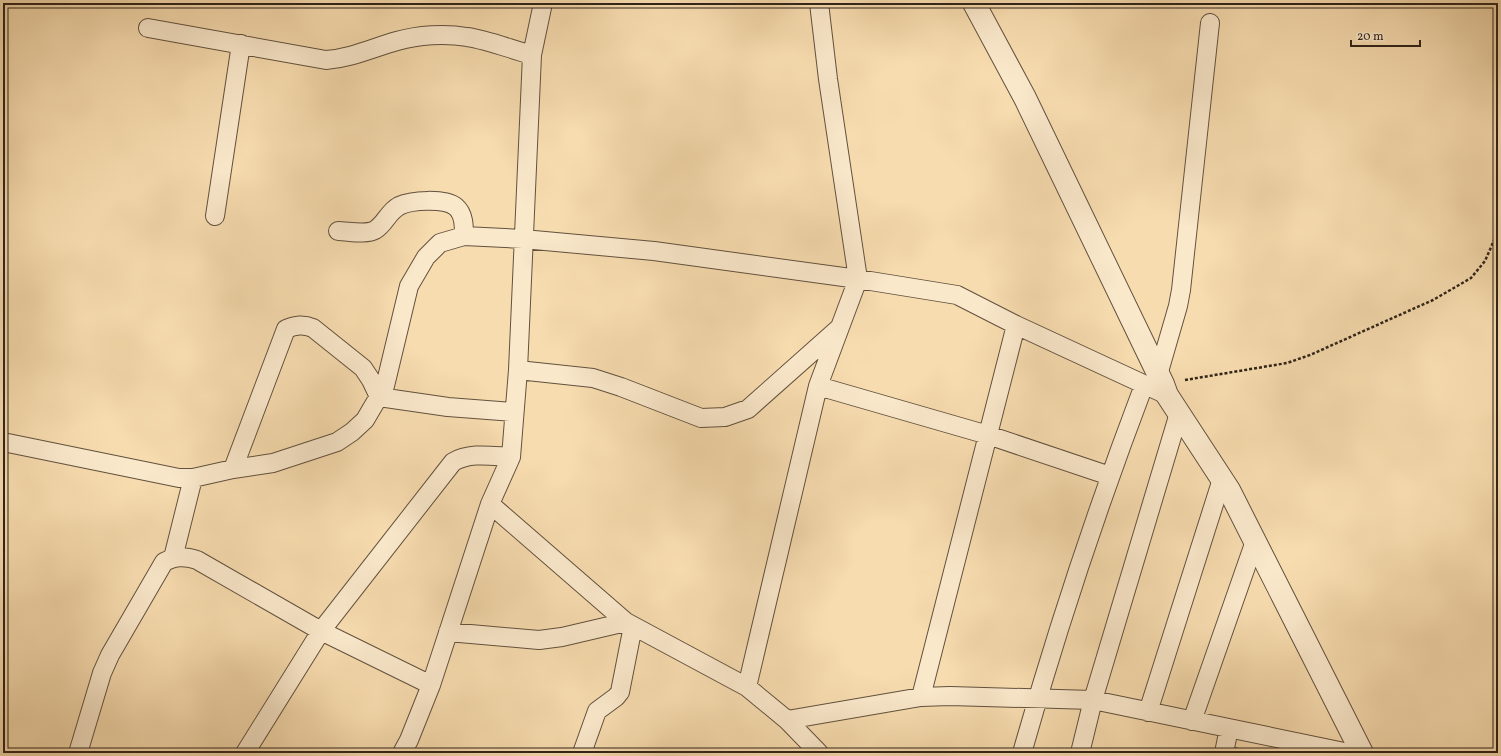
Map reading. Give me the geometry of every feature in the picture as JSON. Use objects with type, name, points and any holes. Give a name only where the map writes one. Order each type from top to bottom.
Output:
[{"type":"street","points":[[402,753],[409,740],[431,685],[490,504],[511,457],[518,370],[532,55],[543,3]]},
{"type":"street","points":[[747,687],[818,386],[858,279],[828,79],[819,3]]},
{"type":"street","points":[[974,3],[1025,98],[1158,385],[1179,413],[1222,479],[1362,753]]},
{"type":"street","points":[[1022,753],[1037,699],[1110,476],[1158,385],[1181,290],[1210,23]]},
{"type":"street","points":[[148,28],[326,60],[343,59],[359,55],[397,41],[432,36],[466,37],[532,55]]},
{"type":"street","points":[[215,216],[241,44]]},
{"type":"street","points":[[338,231],[370,232],[376,230],[390,213],[400,206],[414,201],[444,202],[456,207],[463,220],[464,236]]},
{"type":"street","points":[[3,442],[164,476],[193,478],[233,469],[273,463],[337,442],[352,432],[365,420],[385,386],[409,286],[416,271],[426,257],[440,243],[464,236],[523,239],[654,251],[858,279],[957,295],[1016,325],[1158,385]]},
{"type":"street","points":[[233,469],[286,329],[294,326],[305,325],[313,328],[363,368],[371,380],[378,397]]},
{"type":"street","points":[[921,697],[1016,325]]},
{"type":"street","points":[[518,370],[593,378],[622,387],[702,418],[724,417],[748,409],[840,327]]},
{"type":"street","points":[[818,386],[988,435],[1110,476]]},
{"type":"street","points":[[378,397],[448,407],[514,412]]},
{"type":"street","points":[[1080,753],[1093,700],[1179,413]]},
{"type":"street","points":[[245,753],[321,631],[453,462],[461,457],[471,456],[511,457]]},
{"type":"street","points":[[173,558],[193,478]]},
{"type":"street","points":[[1148,712],[1222,479]]},
{"type":"street","points":[[490,504],[630,624],[747,687],[787,720],[812,751]]},
{"type":"street","points":[[1192,721],[1255,541]]},
{"type":"street","points":[[78,753],[102,673],[110,655],[164,562],[173,558],[185,557],[197,560],[321,631],[431,685]]},
{"type":"street","points":[[448,632],[540,640],[630,624]]},
{"type":"street","points":[[582,753],[597,711],[616,697],[620,692],[630,624]]},
{"type":"street","points":[[787,720],[921,697],[950,696],[1093,700],[1349,753]]},
{"type":"street","points":[[1224,753],[1229,728]]},
{"type":"path","points":[[1158,385],[1287,363],[1310,356],[1426,304],[1471,278],[1485,261],[1498,231]]},
{"type":"building","points":[[1229,747],[1271,753],[1228,753]]}]
